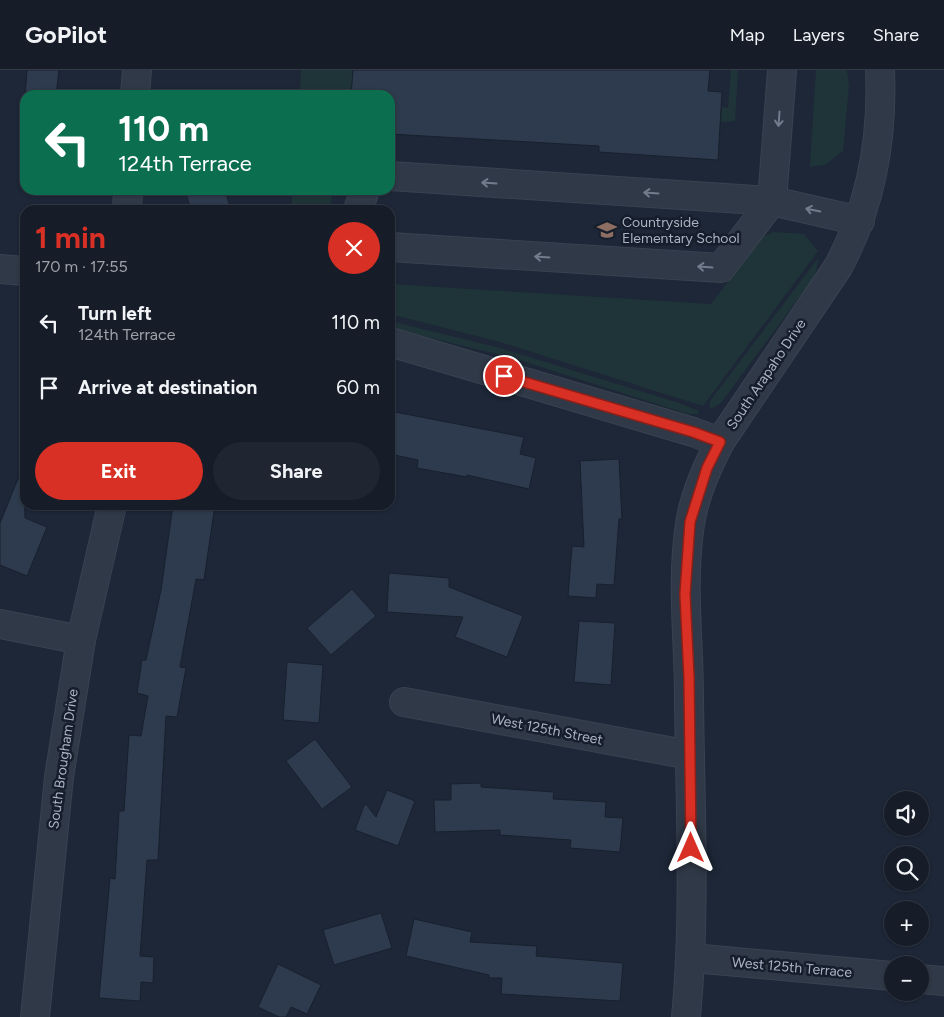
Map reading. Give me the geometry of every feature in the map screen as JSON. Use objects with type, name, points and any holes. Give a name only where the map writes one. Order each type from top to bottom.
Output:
[{"type":"street","points":[[135,90],[137,70]]},
{"type":"street","points":[[395,247],[721,268],[772,201],[782,70]]},
{"type":"street","name":"South Arapaho Drive","points":[[686,1017],[692,958],[690,755],[685,594],[690,522],[707,468],[720,442],[838,267],[860,221],[870,190],[879,131],[880,70]]},
{"type":"street","points":[[395,176],[772,201],[860,221]]},
{"type":"street","points":[[0,269],[20,271]]},
{"type":"street","points":[[395,343],[693,432],[720,442]]},
{"type":"street","name":"South Brougham Drive","points":[[35,1017],[59,777],[81,640],[111,510]]},
{"type":"street","points":[[0,624],[81,640]]},
{"type":"street","name":"West 125th Street","points":[[404,702],[690,755]]},
{"type":"street","name":"West 125th Terrace","points":[[692,958],[884,975]]},
{"type":"street","points":[[929,980],[944,981]]},
{"type":"green space","points":[[301,70],[353,70],[351,90],[300,90]]},
{"type":"green space","points":[[731,70],[738,70],[735,121],[721,122],[722,107],[728,108]]},
{"type":"green space","points":[[816,70],[847,70],[849,86],[843,151],[825,165],[810,167]]},
{"type":"green space","points":[[292,195],[332,195],[331,205],[292,205]]},
{"type":"green space","points":[[773,232],[804,234],[818,251],[703,406],[500,342],[395,315],[395,284],[711,304],[763,237]]},
{"type":"green space","points":[[819,257],[815,276],[720,404],[710,409],[710,401]]},
{"type":"green space","points":[[395,322],[500,348],[679,403],[699,411],[698,414],[688,414],[513,358],[395,329]]},
{"type":"building","points":[[27,70],[59,70],[57,90],[25,90]]},
{"type":"building","points":[[353,70],[710,70],[708,91],[722,92],[718,160],[599,152],[599,146],[395,134],[395,90],[351,90]]},
{"type":"building","points":[[186,195],[226,195],[230,205],[190,205]]},
{"type":"building","points":[[395,412],[524,437],[520,454],[536,458],[529,489],[467,475],[467,477],[417,468],[418,460],[395,455]]},
{"type":"building","points":[[619,459],[622,519],[619,519],[614,585],[597,584],[596,598],[568,596],[572,546],[584,547],[580,461]]},
{"type":"building","points":[[20,474],[20,510],[25,510],[25,518],[47,527],[27,576],[0,565],[0,523]]},
{"type":"building","points":[[172,510],[214,510],[204,580],[196,579],[180,667],[186,668],[177,717],[166,716],[158,860],[147,860],[140,956],[154,957],[153,983],[141,982],[140,1001],[99,998],[110,878],[115,879],[119,811],[124,811],[129,735],[141,736],[148,696],[137,693],[142,660],[146,660],[161,590]]},
{"type":"building","points":[[389,573],[449,578],[449,587],[523,616],[507,657],[455,637],[463,617],[387,612]]},
{"type":"building","points":[[352,589],[376,616],[331,655],[307,628]]},
{"type":"building","points":[[579,621],[615,623],[611,685],[574,682]]},
{"type":"building","points":[[287,662],[323,665],[319,723],[283,720]]},
{"type":"building","points":[[315,739],[352,787],[322,809],[286,761]]},
{"type":"building","points":[[481,783],[481,787],[554,792],[553,799],[606,802],[605,817],[623,818],[620,852],[570,848],[571,840],[500,835],[500,830],[435,832],[434,800],[451,800],[451,784]]},
{"type":"building","points":[[387,790],[415,801],[398,846],[355,830],[365,803],[376,817]]},
{"type":"building","points":[[381,913],[392,948],[334,965],[323,930]]},
{"type":"building","points":[[414,919],[472,932],[470,942],[537,946],[536,956],[623,963],[620,1001],[501,994],[502,978],[489,978],[489,975],[406,956]]},
{"type":"building","points":[[278,964],[321,985],[307,1014],[291,1007],[286,1017],[279,1017],[258,1007]]},
{"type":"place","name":"Countryside Elementary School","points":[[607,230]]},
{"type":"route","points":[[504,376],[693,432],[720,442],[707,468],[690,522],[685,594],[689,677],[691,848]]}]
